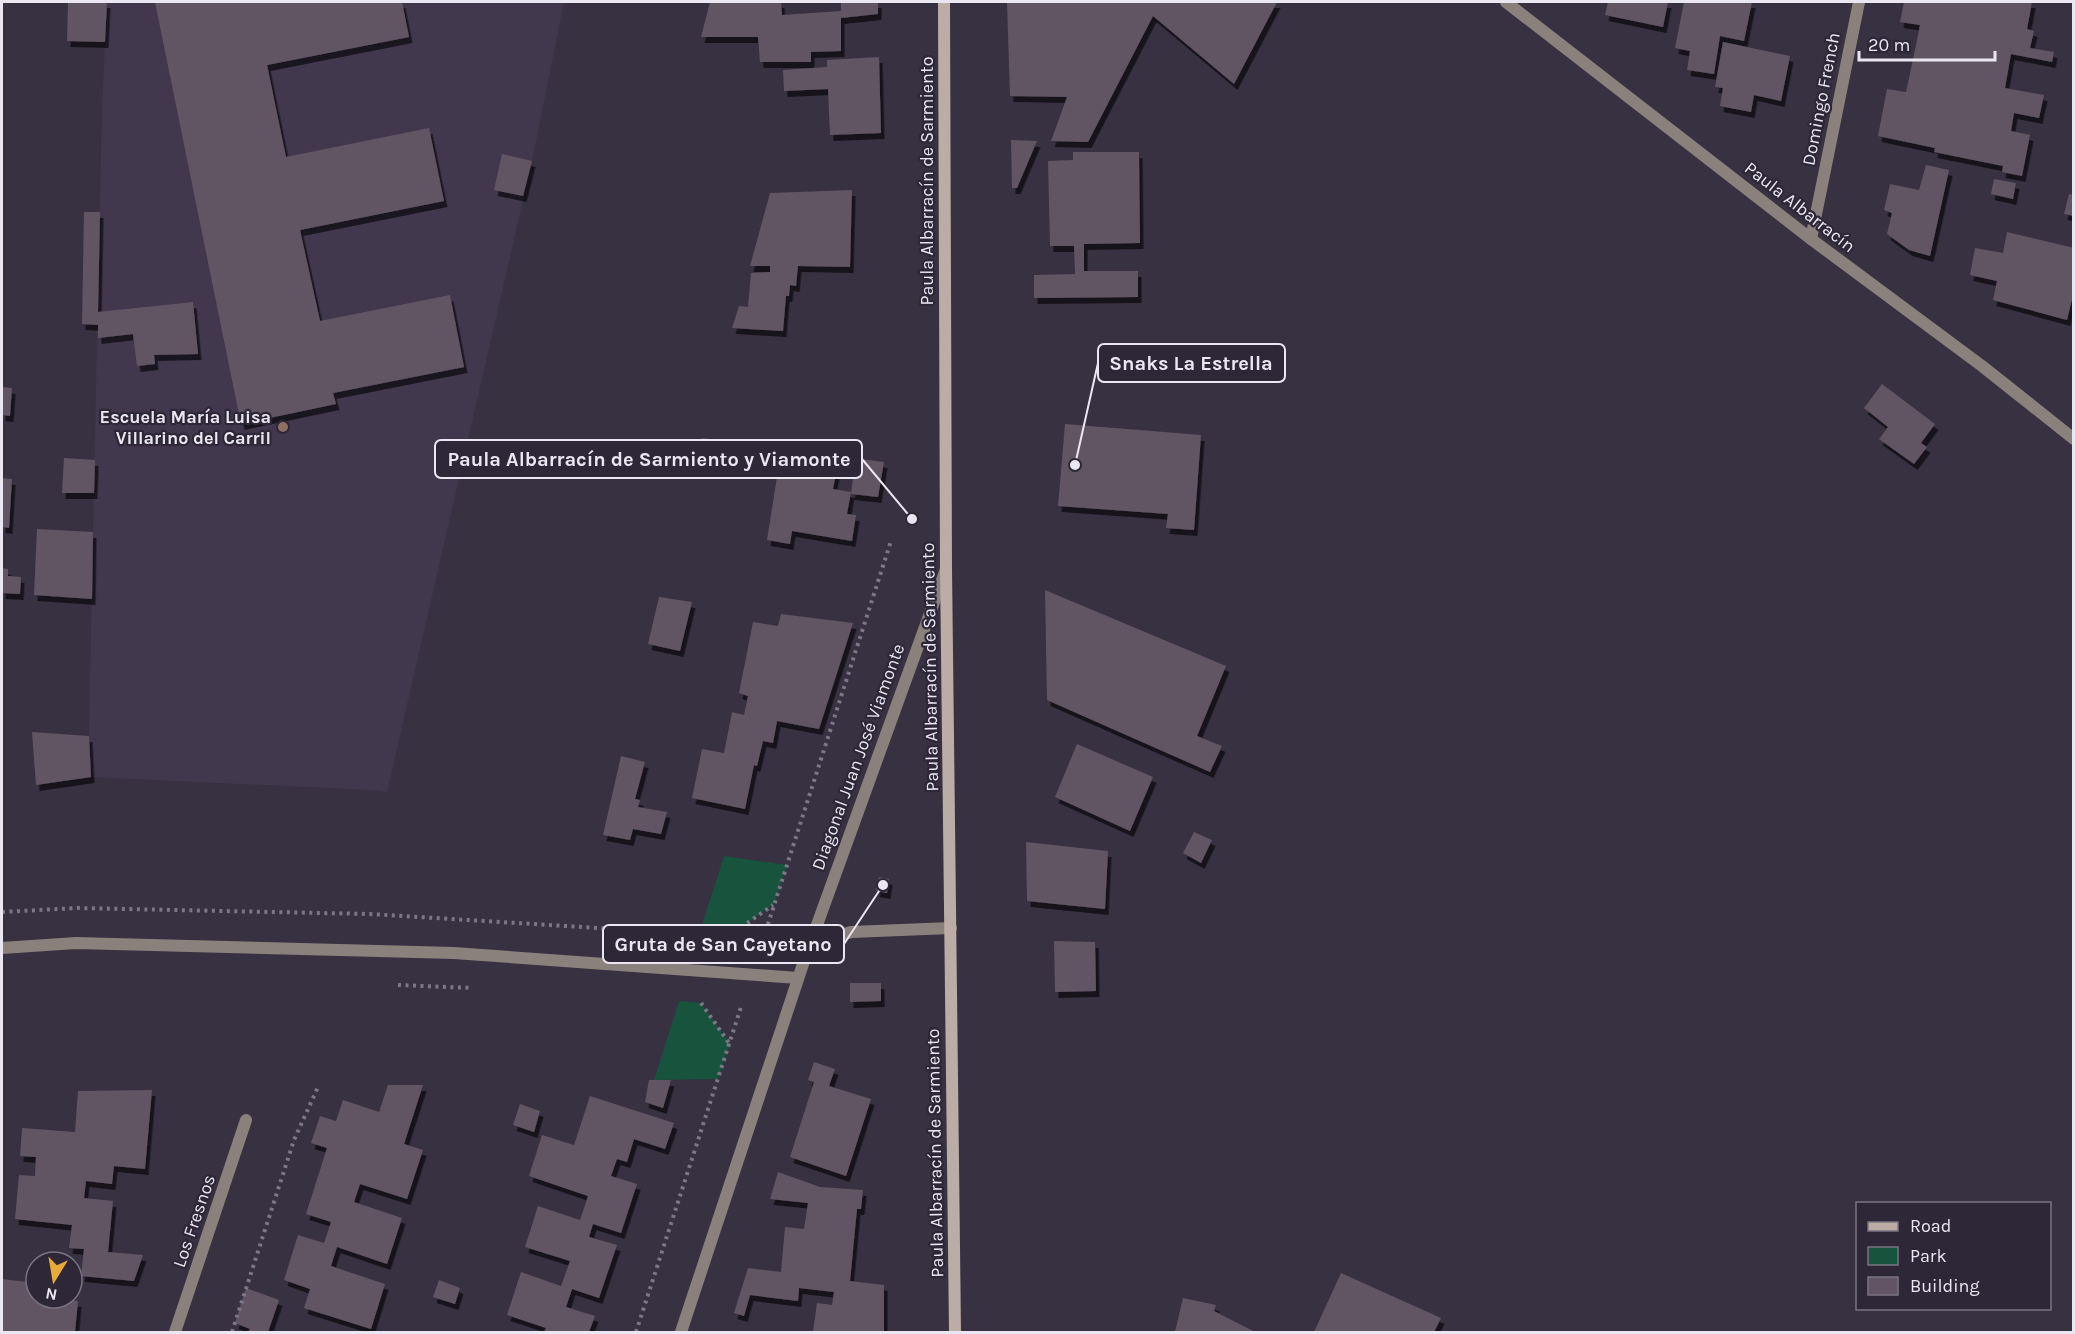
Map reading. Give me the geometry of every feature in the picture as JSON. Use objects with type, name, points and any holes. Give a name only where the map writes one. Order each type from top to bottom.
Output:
[{"type":"main road","name":"Paula Albarracín de Sarmiento","points":[[944,2],[946,568],[955,1332]]},
{"type":"street","name":"Paula Albarracín","points":[[1506,2],[1811,239],[1982,366],[2073,439]]},
{"type":"street","name":"Domingo French","points":[[1811,239],[1859,2]]},
{"type":"street","name":"Diagonal Juan José Viamonte","points":[[681,1332],[798,978],[946,568]]},
{"type":"street","points":[[805,958],[827,940],[851,932],[951,928]]},
{"type":"street","points":[[2,948],[76,943],[454,953],[798,978]]},
{"type":"street","name":"Los Fresnos","points":[[175,1332],[246,1120]]},
{"type":"path","points":[[636,1332],[891,541]]},
{"type":"path","points":[[2,912],[77,908],[370,914],[729,936],[774,904]]},
{"type":"path","points":[[386,984],[477,988]]},
{"type":"path","points":[[690,1002],[701,1003],[730,1044]]},
{"type":"path","points":[[232,1332],[294,1140],[318,1087]]},
{"type":"shaded area","name":"Escuela María Luisa Villarino del Carril","points":[[107,2],[564,2],[532,161],[387,792],[91,777],[89,736],[93,532],[102,104]]},
{"type":"green space","points":[[724,856],[787,865],[774,904],[729,936],[699,934]]},
{"type":"green space","points":[[679,1001],[701,1003],[730,1044],[718,1079],[654,1080]]},
{"type":"building","points":[[68,2],[107,2],[105,42],[67,41]]},
{"type":"building","points":[[155,2],[402,2],[409,37],[267,65],[286,157],[429,128],[444,201],[300,230],[320,321],[450,295],[464,367],[333,393],[336,404],[241,424]]},
{"type":"building","points":[[710,2],[781,2],[782,15],[841,11],[841,2],[878,2],[878,14],[841,18],[841,51],[811,52],[811,62],[760,62],[758,37],[701,37]]},
{"type":"building","points":[[1007,2],[1277,2],[1234,84],[1153,16],[1088,142],[1051,141],[1067,97],[1010,96]]},
{"type":"building","points":[[1608,2],[1668,2],[1663,27],[1605,15]]},
{"type":"building","points":[[1684,2],[1752,2],[1744,41],[1720,36],[1714,74],[1687,70],[1690,51],[1675,48]]},
{"type":"building","points":[[1904,2],[2032,2],[2027,29],[2034,31],[2030,48],[2054,52],[2052,62],[2011,54],[2005,88],[2044,95],[2039,118],[2014,113],[2011,131],[2030,135],[2022,176],[2002,172],[2003,166],[1934,152],[1935,148],[1878,136],[1887,89],[1906,92],[1920,25],[1900,22]]},
{"type":"building","points":[[1723,42],[1790,56],[1781,101],[1754,95],[1751,112],[1720,106],[1723,88],[1715,87]]},
{"type":"building","points":[[879,57],[881,133],[830,135],[828,89],[784,91],[783,70],[827,67],[827,60]]},
{"type":"building","points":[[1011,140],[1037,141],[1017,188],[1012,188]]},
{"type":"building","points":[[1073,152],[1139,152],[1140,243],[1084,244],[1084,271],[1138,271],[1138,297],[1034,298],[1034,275],[1075,274],[1074,246],[1050,246],[1048,161],[1073,160]]},
{"type":"building","points":[[502,154],[532,161],[523,196],[494,190]]},
{"type":"building","points":[[1926,165],[1949,170],[1930,256],[1909,250],[1887,234],[1892,213],[1884,210],[1890,184],[1919,190]]},
{"type":"building","points":[[1994,179],[2016,183],[2013,199],[1991,194]]},
{"type":"building","points":[[852,190],[850,267],[798,266],[796,286],[790,285],[789,296],[786,296],[783,331],[732,328],[739,306],[748,307],[751,273],[770,272],[770,266],[750,266],[770,193]]},
{"type":"building","points":[[2069,194],[2074,195],[2074,216],[2064,214]]},
{"type":"building","points":[[84,212],[100,212],[98,312],[193,302],[198,354],[154,355],[155,364],[137,366],[133,334],[98,338],[98,325],[82,324]]},
{"type":"building","points":[[2007,232],[2074,248],[2074,291],[2067,320],[1993,300],[1997,281],[1970,275],[1975,248],[2003,253]]},
{"type":"building","points":[[1882,384],[1935,424],[1921,443],[1927,447],[1914,464],[1879,439],[1888,427],[1864,408]]},
{"type":"building","points":[[2,387],[12,388],[10,416],[2,415]]},
{"type":"building","points":[[1065,424],[1201,435],[1194,530],[1166,528],[1168,514],[1058,506]]},
{"type":"building","points":[[702,438],[735,442],[727,469],[695,464]]},
{"type":"building","points":[[836,456],[884,462],[878,497],[851,494],[854,470],[837,468],[833,489],[851,492],[847,514],[856,515],[852,541],[792,531],[790,544],[767,540],[780,458],[834,467]]},
{"type":"building","points":[[64,458],[95,460],[94,493],[62,493]]},
{"type":"building","points":[[2,478],[12,479],[9,528],[2,527]]},
{"type":"building","points":[[37,529],[93,532],[92,599],[34,595]]},
{"type":"building","points":[[2,568],[8,569],[8,576],[21,577],[20,594],[2,593]]},
{"type":"building","points":[[1045,590],[1226,666],[1197,736],[1222,746],[1210,772],[1047,700]]},
{"type":"building","points":[[659,597],[692,602],[680,651],[648,644]]},
{"type":"building","points":[[781,614],[853,623],[819,729],[777,721],[773,743],[763,741],[757,766],[754,765],[745,809],[692,798],[702,749],[724,753],[732,712],[744,715],[748,696],[739,693],[753,622],[778,626]]},
{"type":"building","points":[[32,732],[89,736],[91,777],[36,785]]},
{"type":"building","points":[[1077,744],[1153,777],[1130,831],[1055,797]]},
{"type":"building","points":[[621,756],[645,762],[635,799],[640,800],[638,807],[667,812],[661,834],[633,829],[630,840],[603,835]]},
{"type":"building","points":[[1194,832],[1212,840],[1201,863],[1183,853]]},
{"type":"building","points":[[1026,842],[1108,851],[1105,909],[1027,901]]},
{"type":"building","points":[[879,877],[889,879],[887,893],[876,891]]},
{"type":"building","points":[[1054,941],[1095,942],[1096,991],[1055,992]]},
{"type":"building","points":[[850,983],[881,983],[881,1001],[850,1002]]},
{"type":"building","points":[[814,1062],[835,1069],[829,1086],[871,1099],[846,1176],[790,1157],[814,1082],[808,1080]]},
{"type":"building","points":[[649,1080],[671,1080],[663,1108],[645,1102]]},
{"type":"building","points":[[388,1085],[423,1085],[404,1144],[423,1150],[407,1199],[360,1184],[354,1202],[402,1218],[387,1264],[337,1247],[331,1266],[385,1284],[371,1329],[304,1308],[310,1289],[284,1280],[298,1235],[324,1243],[331,1222],[306,1214],[327,1148],[311,1143],[320,1116],[336,1121],[343,1100],[379,1112]]},
{"type":"building","points":[[152,1090],[145,1169],[114,1166],[112,1184],[86,1181],[84,1198],[113,1201],[108,1252],[143,1255],[134,1281],[84,1276],[84,1249],[69,1248],[72,1225],[15,1219],[19,1175],[35,1176],[36,1157],[20,1156],[22,1128],[75,1132],[78,1091]]},
{"type":"building","points":[[590,1096],[674,1123],[665,1149],[634,1139],[627,1162],[617,1159],[611,1176],[637,1184],[621,1233],[593,1224],[589,1237],[617,1245],[599,1298],[572,1289],[566,1307],[595,1316],[589,1332],[544,1332],[546,1328],[507,1315],[521,1272],[561,1286],[570,1261],[525,1247],[538,1206],[580,1220],[588,1196],[529,1176],[542,1135],[574,1145]]},
{"type":"building","points":[[520,1104],[540,1111],[534,1132],[513,1125]]},
{"type":"building","points":[[778,1172],[820,1187],[863,1190],[861,1209],[857,1209],[850,1281],[884,1285],[884,1332],[813,1332],[817,1303],[832,1305],[834,1292],[799,1288],[798,1301],[750,1295],[744,1316],[734,1313],[748,1268],[781,1272],[785,1227],[804,1229],[808,1203],[770,1199]]},
{"type":"building","points":[[1341,1273],[1441,1318],[1434,1332],[1314,1332]]},
{"type":"building","points":[[2,1279],[24,1282],[24,1310],[77,1310],[75,1332],[2,1332]]},
{"type":"building","points":[[439,1280],[460,1288],[455,1304],[433,1297]]},
{"type":"building","points":[[246,1288],[279,1300],[268,1332],[248,1332],[250,1329],[235,1323]]},
{"type":"building","points":[[1183,1298],[1216,1305],[1214,1311],[1255,1332],[1175,1332]]},
{"type":"place","name":"Escuela María Luisa Villarino del Carril","points":[[283,427]]},
{"type":"place","name":"Snaks La Estrella","points":[[1075,465]]},
{"type":"place","name":"Paula Albarracín de Sarmiento y Viamonte","points":[[912,519]]},
{"type":"place","name":"Gruta de San Cayetano","points":[[883,885]]}]
